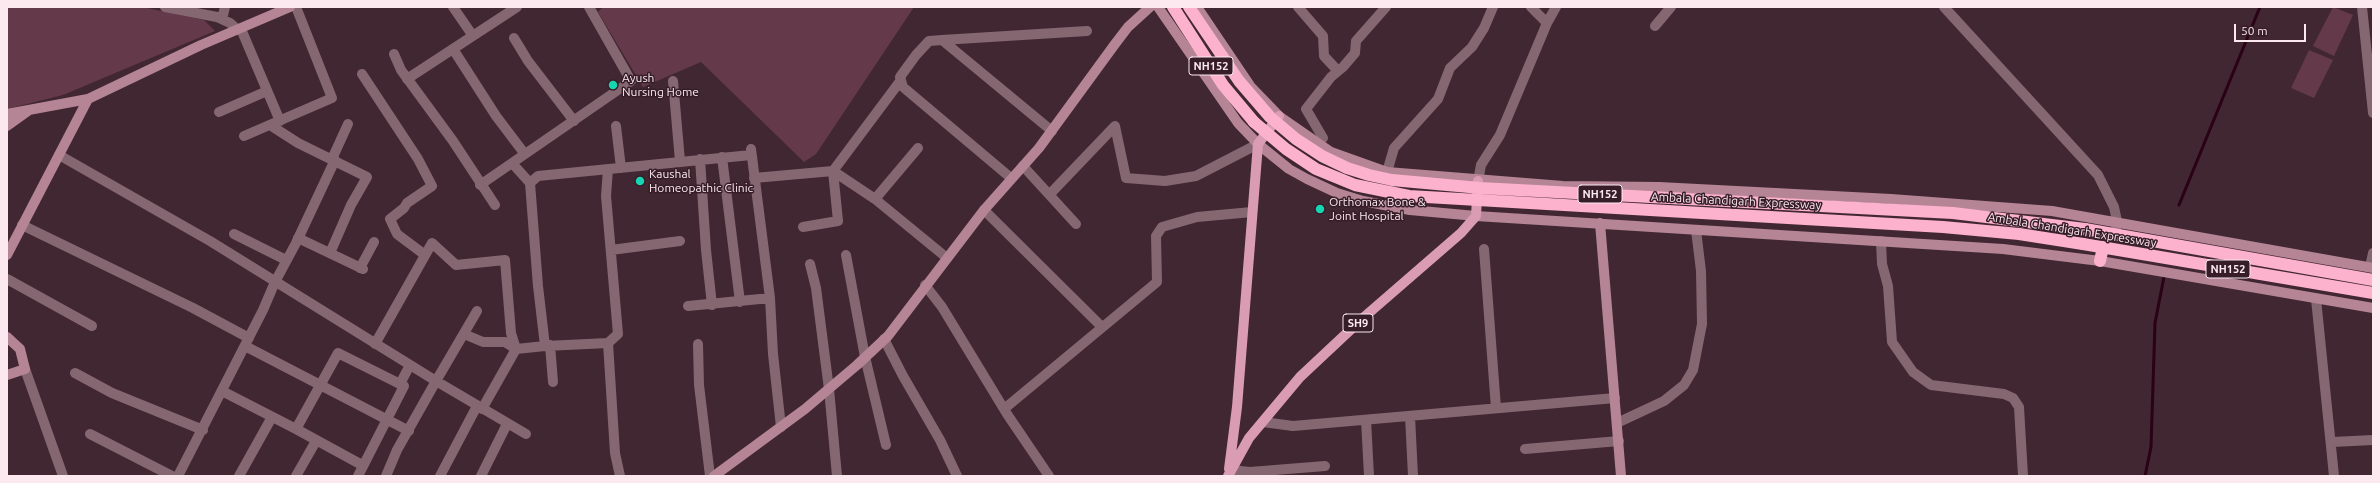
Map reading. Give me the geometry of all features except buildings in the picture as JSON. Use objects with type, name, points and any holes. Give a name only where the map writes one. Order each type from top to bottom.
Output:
[{"type":"highway","name":"Ambala Chandigarh Expressway","points":[[1172,7],[1223,85],[1254,122],[1298,158],[1334,177],[1355,185],[1395,194],[1438,199],[1943,227],[2020,234],[2102,247],[2154,258],[2373,293]]},
{"type":"highway","name":"Ambala Chandigarh Expressway","points":[[1189,7],[1239,81],[1270,117],[1296,139],[1322,156],[1347,168],[1369,175],[1392,180],[1480,188],[1953,213],[2084,229],[2373,280]]},
{"type":"highway","points":[[2100,261],[2102,247]]},
{"type":"main road","points":[[1229,474],[1237,407],[1258,144],[1279,116]]},
{"type":"main road","points":[[1476,216],[1478,181]]},
{"type":"main road","name":"SH9","points":[[1229,474],[1249,438],[1300,378],[1363,318],[1462,233],[1476,216]]},
{"type":"street","points":[[166,7],[222,19],[240,30],[280,121]]},
{"type":"street","points":[[222,19],[225,7]]},
{"type":"street","points":[[7,114],[88,99],[201,45],[240,30],[290,7]]},
{"type":"street","points":[[244,136],[332,98],[296,7]]},
{"type":"street","points":[[453,7],[473,36]]},
{"type":"street","points":[[407,79],[517,7]]},
{"type":"street","points":[[480,185],[524,153],[574,121],[631,81],[589,7]]},
{"type":"street","points":[[714,476],[781,427],[829,389],[884,339],[984,210],[1052,132],[1128,27],[1150,7]]},
{"type":"street","points":[[1158,7],[1238,123],[1258,144],[1289,169],[1337,193],[1387,206],[1476,216],[2003,249],[2100,261],[2373,308]]},
{"type":"street","points":[[1197,7],[1251,87],[1279,116],[1331,152],[1387,172],[1478,181],[1563,186],[1659,187],[1934,201],[2052,211],[2117,221],[2372,267],[2373,252]]},
{"type":"street","points":[[1298,7],[1323,36],[1324,56],[1338,71]]},
{"type":"street","points":[[1323,138],[1306,109],[1331,77],[1354,53],[1356,41],[1386,7]]},
{"type":"street","points":[[1387,172],[1394,148],[1438,98],[1450,68],[1472,47],[1484,28],[1494,7]]},
{"type":"street","points":[[1531,7],[1547,23]]},
{"type":"street","points":[[1478,181],[1481,165],[1500,135],[1547,23],[1556,7]]},
{"type":"street","points":[[1655,26],[1671,7]]},
{"type":"street","points":[[1944,7],[2098,175],[2114,207],[2117,221],[2115,234]]},
{"type":"street","points":[[2362,7],[2373,113]]},
{"type":"street","points":[[1011,178],[903,87],[900,77],[929,41],[1087,31]]},
{"type":"street","points":[[514,38],[528,61],[574,121]]},
{"type":"street","points":[[942,40],[1052,132]]},
{"type":"street","points":[[453,49],[496,116],[524,153]]},
{"type":"street","points":[[394,54],[407,79],[452,140],[480,185],[495,205]]},
{"type":"street","points":[[362,74],[418,159],[432,186],[407,203],[404,208],[390,219],[397,234],[425,255]]},
{"type":"street","points":[[803,227],[838,221],[833,171],[901,80]]},
{"type":"street","points":[[673,81],[680,161]]},
{"type":"street","points":[[219,112],[246,102],[266,91]]},
{"type":"street","points":[[7,255],[88,99]]},
{"type":"street","points":[[7,126],[29,111]]},
{"type":"street","points":[[178,476],[203,430],[298,238],[348,124]]},
{"type":"street","points":[[270,125],[298,143],[367,177],[351,205],[330,253]]},
{"type":"street","points":[[616,126],[621,168]]},
{"type":"street","points":[[1050,194],[1115,126],[1126,178],[1165,181],[1196,176],[1258,144]]},
{"type":"street","points":[[875,199],[918,148]]},
{"type":"street","points":[[530,183],[538,176],[722,157],[751,152],[770,298],[773,354],[781,427]]},
{"type":"street","points":[[58,155],[204,238],[480,408],[526,434]]},
{"type":"street","points":[[722,157],[740,302]]},
{"type":"street","points":[[700,159],[712,305]]},
{"type":"street","points":[[512,163],[530,183],[538,286],[553,382]]},
{"type":"street","points":[[1022,166],[1050,194],[1076,224]]},
{"type":"street","points":[[464,334],[483,342],[505,342],[516,349],[608,343],[618,334],[606,196],[608,169]]},
{"type":"street","points":[[754,178],[833,171],[875,199],[947,258]]},
{"type":"street","points":[[1561,221],[1563,186]]},
{"type":"street","points":[[984,210],[1102,327]]},
{"type":"street","points":[[1004,409],[1156,282],[1156,236],[1162,227],[1197,217],[1252,212]]},
{"type":"street","points":[[1600,223],[1621,476]]},
{"type":"street","points":[[22,225],[193,308],[321,386],[409,431]]},
{"type":"street","points":[[1617,423],[1664,401],[1684,385],[1693,370],[1702,324],[1701,271],[1696,230]]},
{"type":"street","points":[[234,234],[286,260]]},
{"type":"street","points":[[298,238],[361,268],[374,242]]},
{"type":"street","points":[[611,250],[680,241]]},
{"type":"street","points":[[1881,241],[1892,342],[1913,372],[1931,384],[2004,394],[2013,398],[2019,407],[2023,476]]},
{"type":"street","points":[[375,344],[432,243],[456,265],[505,260],[511,333],[516,349],[440,476]]},
{"type":"street","points":[[1484,249],[1496,408]]},
{"type":"street","points":[[846,255],[865,357],[886,445]]},
{"type":"street","points":[[810,264],[816,288],[829,389],[837,476]]},
{"type":"street","points":[[7,279],[92,326]]},
{"type":"street","points":[[926,285],[942,307],[1004,409],[1049,476]]},
{"type":"street","points":[[688,306],[712,305],[770,298]]},
{"type":"street","points":[[2316,299],[2332,442],[2334,476]]},
{"type":"street","points":[[386,476],[397,450],[477,311]]},
{"type":"street","points":[[7,337],[20,349],[25,370],[63,476]]},
{"type":"street","points":[[884,339],[903,376],[940,440],[957,476]]},
{"type":"street","points":[[608,343],[615,453],[620,476]]},
{"type":"street","points":[[698,344],[699,385],[710,476]]},
{"type":"street","points":[[296,429],[338,353],[404,386],[388,421],[362,465],[358,476]]},
{"type":"street","points":[[400,384],[410,365]]},
{"type":"street","points":[[7,375],[25,370]]},
{"type":"street","points":[[76,373],[112,393],[203,430]]},
{"type":"street","points":[[222,391],[362,465]]},
{"type":"street","points":[[1263,422],[1293,426],[1615,398]]},
{"type":"street","points":[[1410,416],[1413,476]]},
{"type":"street","points":[[240,476],[272,417]]},
{"type":"street","points":[[1366,420],[1369,476]]},
{"type":"street","points":[[481,476],[507,424]]},
{"type":"street","points":[[90,434],[172,476]]},
{"type":"street","points":[[2332,442],[2373,440]]},
{"type":"street","points":[[296,476],[316,441]]},
{"type":"street","points":[[1525,449],[1618,441]]},
{"type":"street","points":[[1229,474],[1325,466]]},
{"type":"shaded area","points":[[7,7],[142,7],[204,20],[215,31],[63,95],[7,109]]},
{"type":"shaded area","points":[[603,7],[914,7],[816,154],[804,162],[701,62],[643,87],[598,12]]},
{"type":"shaded area","points":[[2333,7],[2353,15],[2334,56],[2313,46]]},
{"type":"shaded area","points":[[2309,50],[2333,60],[2314,98],[2291,88]]},
{"type":"waterway","points":[[2179,205],[2260,7]]},
{"type":"waterway","points":[[2145,476],[2151,447],[2155,323],[2164,277]]},
{"type":"place","name":"Ayush Nursing Home","points":[[613,85]]},
{"type":"place","name":"Kaushal Homeopathic Clinic","points":[[640,181]]},
{"type":"place","name":"Orthomax Bone & Joint Hospital","points":[[1320,209]]}]
